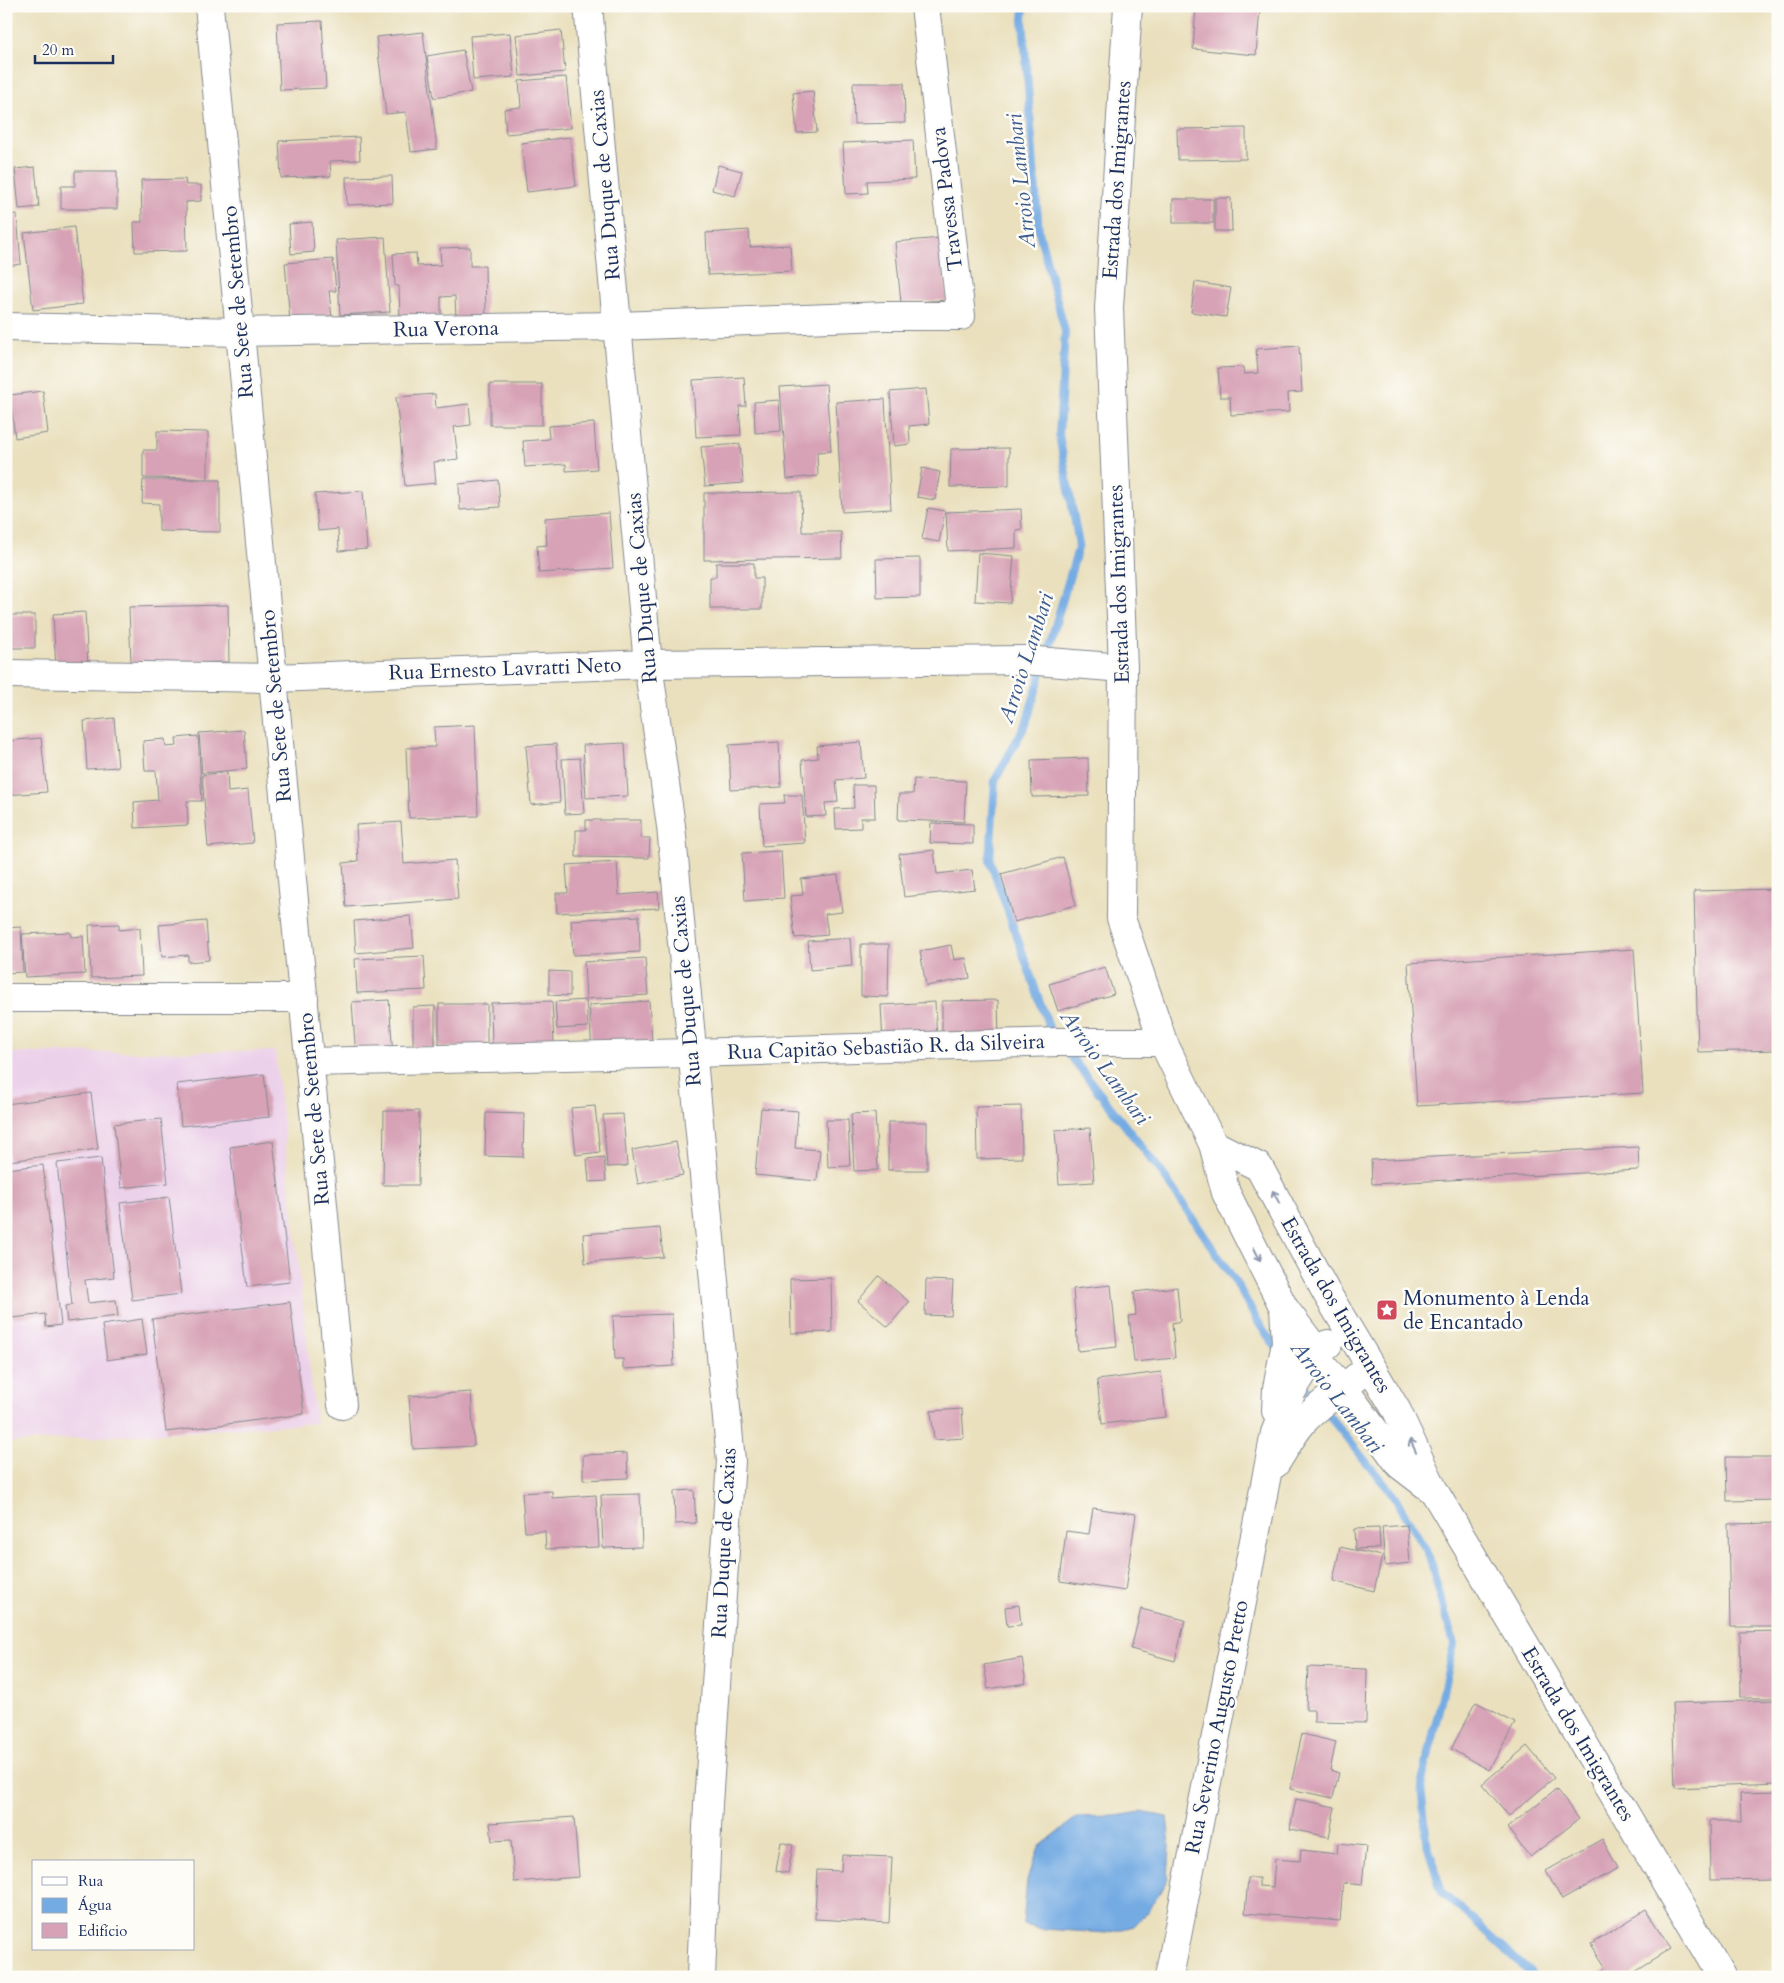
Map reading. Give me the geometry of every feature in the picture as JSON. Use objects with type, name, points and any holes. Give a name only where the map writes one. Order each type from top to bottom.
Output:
[{"type":"street","name":"Rua Sete de Setembro","points":[[209,6],[342,1405]]},
{"type":"street","name":"Rua Duque de Caxias","points":[[588,6],[648,664],[671,826],[731,1461],[708,1804],[701,1977]]},
{"type":"street","name":"Travessa Padova","points":[[885,316],[961,316],[925,6]]},
{"type":"street","name":"Estrada dos Imigrantes","points":[[1128,6],[1108,308],[1123,668],[1121,918],[1163,1042],[1213,1144],[1226,1193],[1284,1308],[1313,1355],[1339,1391],[1400,1465],[1434,1491]]},
{"type":"street","name":"Rua Verona","points":[[6,327],[240,332],[618,326],[885,316]]},
{"type":"street","name":"Rua Ernesto Lavratti Neto","points":[[6,674],[273,678],[648,664],[1025,660],[1123,668]]},
{"type":"street","points":[[6,998],[304,998]]},
{"type":"street","name":"Rua Capitão Sebastião R. da Silveira","points":[[310,1062],[1060,1042],[1163,1042]]},
{"type":"street","name":"Estrada dos Imigrantes","points":[[1213,1144],[1260,1167],[1349,1333],[1396,1411],[1434,1491],[1722,1977]]},
{"type":"street","points":[[1284,1308],[1286,1343],[1285,1390]]},
{"type":"street","points":[[1285,1390],[1313,1355],[1349,1333]]},
{"type":"street","name":"Rua Severino Augusto Pretto","points":[[1266,1478],[1302,1422],[1370,1367]]},
{"type":"street","name":"Rua Severino Augusto Pretto","points":[[1169,1977],[1266,1478],[1285,1390]]},
{"type":"shaded area","points":[[275,1051],[316,1423],[6,1443],[6,1053]]},
{"type":"water","points":[[1141,1812],[1167,1817],[1170,1846],[1168,1878],[1149,1911],[1134,1926],[1107,1933],[1042,1929],[1023,1925],[1027,1880],[1039,1847],[1077,1817],[1116,1816]]},
{"type":"building","points":[[1196,6],[1231,6],[1260,9],[1256,55],[1193,49]]},
{"type":"building","points":[[322,21],[326,88],[280,90],[277,23]]},
{"type":"building","points":[[561,30],[565,72],[520,76],[516,35]]},
{"type":"building","points":[[423,32],[437,149],[411,152],[406,112],[386,114],[376,37]]},
{"type":"building","points":[[510,33],[514,77],[473,80],[470,36]]},
{"type":"building","points":[[463,50],[471,92],[434,98],[427,56]]},
{"type":"building","points":[[566,77],[571,128],[506,134],[504,109],[521,107],[519,81]]},
{"type":"building","points":[[853,83],[904,83],[905,123],[854,124]]},
{"type":"building","points":[[813,91],[817,132],[797,133],[793,93]]},
{"type":"building","points":[[1246,128],[1246,159],[1178,160],[1177,129]]},
{"type":"building","points":[[359,137],[360,160],[330,161],[331,176],[281,178],[279,141]]},
{"type":"building","points":[[570,137],[576,186],[527,192],[521,143]]},
{"type":"building","points":[[913,140],[915,179],[867,181],[868,193],[846,194],[843,143]]},
{"type":"building","points":[[718,165],[742,171],[735,196],[712,190]]},
{"type":"building","points":[[35,167],[39,207],[19,209],[15,169]]},
{"type":"building","points":[[75,171],[117,171],[117,209],[61,209],[61,186],[75,186]]},
{"type":"building","points":[[392,176],[393,203],[347,205],[346,177]]},
{"type":"building","points":[[185,179],[186,185],[201,185],[201,201],[186,202],[187,251],[135,252],[134,222],[142,222],[141,180]]},
{"type":"building","points":[[1215,198],[1231,198],[1232,231],[1215,231]]},
{"type":"building","points":[[1173,199],[1213,199],[1213,223],[1173,223]]},
{"type":"building","points":[[17,214],[21,264],[6,266],[6,215]]},
{"type":"building","points":[[312,222],[314,252],[291,254],[289,224]]},
{"type":"building","points":[[74,227],[83,304],[33,310],[24,233]]},
{"type":"building","points":[[749,230],[750,247],[790,245],[792,271],[708,275],[706,233]]},
{"type":"building","points":[[385,237],[390,312],[340,315],[336,240]]},
{"type":"building","points":[[941,238],[947,300],[901,303],[895,242]]},
{"type":"building","points":[[470,247],[470,266],[485,266],[486,318],[456,319],[455,296],[441,297],[441,318],[400,320],[399,286],[395,286],[393,254],[416,253],[417,266],[441,265],[440,248]]},
{"type":"building","points":[[333,259],[336,291],[329,291],[332,318],[290,322],[285,263]]},
{"type":"building","points":[[1195,282],[1231,288],[1226,317],[1191,312]]},
{"type":"building","points":[[1299,346],[1302,392],[1288,393],[1289,412],[1231,415],[1230,397],[1220,397],[1218,368],[1243,367],[1244,374],[1258,373],[1256,349]]},
{"type":"building","points":[[744,377],[746,406],[739,406],[741,435],[696,437],[693,380]]},
{"type":"building","points":[[490,384],[542,384],[542,425],[490,425]]},
{"type":"building","points":[[826,384],[831,451],[817,452],[818,476],[787,479],[780,387]]},
{"type":"building","points":[[926,389],[929,424],[909,426],[910,444],[894,446],[890,392]]},
{"type":"building","points":[[43,391],[48,433],[15,438],[10,395]]},
{"type":"building","points":[[435,394],[436,408],[469,404],[471,425],[454,427],[458,459],[434,462],[436,483],[405,486],[396,397]]},
{"type":"building","points":[[885,399],[891,509],[842,512],[836,402]]},
{"type":"building","points":[[779,400],[781,431],[755,433],[754,402]]},
{"type":"building","points":[[6,405],[10,433],[6,433]]},
{"type":"building","points":[[594,423],[597,469],[566,471],[566,464],[525,467],[523,441],[549,439],[548,426]]},
{"type":"building","points":[[157,431],[208,432],[208,479],[143,478],[143,450],[157,450]]},
{"type":"building","points":[[740,444],[743,483],[705,486],[701,447]]},
{"type":"building","points":[[1009,448],[1009,486],[950,487],[951,449]]},
{"type":"building","points":[[922,468],[940,472],[935,500],[917,497]]},
{"type":"building","points":[[143,480],[220,480],[220,532],[159,531],[159,504],[142,503]]},
{"type":"building","points":[[498,480],[500,507],[460,510],[459,484]]},
{"type":"building","points":[[363,491],[367,549],[339,551],[338,529],[318,531],[315,494]]},
{"type":"building","points":[[801,492],[802,532],[841,532],[842,558],[704,560],[704,493]]},
{"type":"building","points":[[928,508],[945,511],[939,542],[922,539]]},
{"type":"building","points":[[1021,509],[1022,529],[1016,530],[1016,548],[948,551],[946,512]]},
{"type":"building","points":[[609,513],[613,568],[539,573],[537,546],[547,545],[545,518]]},
{"type":"building","points":[[978,553],[1014,556],[1010,603],[975,601]]},
{"type":"building","points":[[920,558],[920,597],[877,598],[876,559]]},
{"type":"building","points":[[716,563],[754,563],[754,578],[762,578],[762,609],[710,609],[710,577],[716,577]]},
{"type":"building","points":[[228,605],[229,662],[131,664],[129,607]]},
{"type":"building","points":[[85,612],[88,667],[56,669],[53,614]]},
{"type":"building","points":[[6,615],[35,615],[35,648],[6,648]]},
{"type":"building","points":[[114,718],[118,767],[87,769],[84,721]]},
{"type":"building","points":[[475,725],[478,816],[409,818],[406,748],[435,747],[434,727]]},
{"type":"building","points":[[244,730],[247,769],[202,773],[199,733]]},
{"type":"building","points":[[198,736],[202,801],[187,801],[188,825],[135,828],[134,802],[158,800],[156,771],[145,771],[143,741],[165,739],[166,747],[177,746],[176,738]]},
{"type":"building","points":[[41,738],[47,792],[6,795],[6,741]]},
{"type":"building","points":[[779,742],[781,787],[731,790],[729,745]]},
{"type":"building","points":[[861,742],[864,778],[836,780],[838,802],[825,803],[826,816],[806,817],[802,760],[818,758],[817,746]]},
{"type":"building","points":[[625,743],[628,796],[586,798],[583,745]]},
{"type":"building","points":[[556,744],[560,802],[531,805],[526,746]]},
{"type":"building","points":[[580,758],[584,813],[565,814],[562,759]]},
{"type":"building","points":[[1088,758],[1089,796],[1032,797],[1031,760]]},
{"type":"building","points":[[227,772],[228,792],[248,790],[253,843],[208,847],[202,775]]},
{"type":"building","points":[[914,779],[966,781],[964,822],[898,820],[899,794],[913,794]]},
{"type":"building","points":[[853,785],[874,785],[875,818],[861,818],[861,828],[836,829],[835,809],[854,808]]},
{"type":"building","points":[[784,795],[802,795],[805,843],[762,846],[760,804],[785,803]]},
{"type":"building","points":[[586,820],[641,820],[641,838],[650,838],[649,858],[576,857],[576,830],[586,830]]},
{"type":"building","points":[[401,822],[404,864],[455,860],[458,899],[346,907],[343,863],[358,861],[356,825]]},
{"type":"building","points":[[931,823],[973,824],[973,844],[930,843]]},
{"type":"building","points":[[934,850],[937,874],[972,870],[975,889],[904,897],[899,854]]},
{"type":"building","points":[[781,851],[784,898],[745,901],[742,853]]},
{"type":"building","points":[[1063,857],[1076,905],[1014,922],[1001,874]]},
{"type":"building","points":[[617,862],[619,895],[658,892],[659,908],[557,913],[556,893],[568,893],[566,865]]},
{"type":"building","points":[[838,875],[842,912],[825,914],[828,935],[795,938],[790,896],[803,895],[801,879]]},
{"type":"building","points":[[1778,889],[1778,1050],[1698,1052],[1694,891]]},
{"type":"building","points":[[411,916],[414,948],[356,953],[354,921]]},
{"type":"building","points":[[639,916],[640,952],[573,955],[571,920]]},
{"type":"building","points":[[206,921],[209,960],[188,962],[188,955],[162,957],[159,925]]},
{"type":"building","points":[[119,924],[119,930],[140,928],[142,976],[91,978],[89,925]]},
{"type":"building","points":[[21,927],[23,972],[6,973],[6,928]]},
{"type":"building","points":[[70,932],[71,937],[83,936],[85,974],[25,977],[22,934]]},
{"type":"building","points":[[850,938],[852,966],[810,970],[808,941]]},
{"type":"building","points":[[861,944],[889,944],[888,997],[861,996]]},
{"type":"building","points":[[951,945],[954,960],[966,958],[970,978],[926,986],[920,951]]},
{"type":"building","points":[[1634,949],[1643,1093],[1417,1106],[1408,963]]},
{"type":"building","points":[[424,956],[426,990],[357,993],[355,959]]},
{"type":"building","points":[[645,958],[648,995],[586,999],[584,962]]},
{"type":"building","points":[[1105,967],[1114,994],[1058,1011],[1049,984]]},
{"type":"building","points":[[549,971],[570,972],[570,996],[549,995]]},
{"type":"building","points":[[389,1000],[393,1055],[356,1058],[352,1002]]},
{"type":"building","points":[[586,1000],[588,1027],[557,1029],[555,1002]]},
{"type":"building","points":[[998,1000],[999,1039],[942,1040],[942,1001]]},
{"type":"building","points":[[552,1001],[554,1044],[492,1047],[491,1003]]},
{"type":"building","points":[[649,1001],[652,1042],[592,1053],[589,1005]]},
{"type":"building","points":[[935,1002],[937,1040],[883,1043],[881,1005]]},
{"type":"building","points":[[439,1004],[487,1004],[487,1047],[439,1047]]},
{"type":"building","points":[[435,1006],[435,1047],[413,1047],[413,1007]]},
{"type":"building","points":[[264,1074],[269,1117],[181,1126],[177,1084]]},
{"type":"building","points":[[91,1093],[98,1149],[9,1161],[6,1139],[6,1104]]},
{"type":"building","points":[[595,1106],[600,1152],[576,1155],[571,1108]]},
{"type":"building","points":[[1021,1106],[1022,1158],[977,1159],[976,1107]]},
{"type":"building","points":[[761,1108],[798,1111],[795,1148],[820,1150],[817,1181],[755,1175]]},
{"type":"building","points":[[384,1111],[419,1111],[418,1185],[383,1185]]},
{"type":"building","points":[[486,1113],[524,1114],[523,1157],[485,1156]]},
{"type":"building","points":[[875,1113],[878,1170],[854,1171],[851,1114]]},
{"type":"building","points":[[623,1114],[627,1166],[607,1167],[603,1115]]},
{"type":"building","points":[[161,1119],[168,1183],[121,1188],[114,1124]]},
{"type":"building","points":[[826,1120],[848,1120],[850,1166],[828,1167]]},
{"type":"building","points":[[888,1122],[927,1122],[927,1170],[888,1170]]},
{"type":"building","points":[[1090,1128],[1094,1182],[1059,1184],[1055,1130]]},
{"type":"building","points":[[273,1141],[290,1282],[247,1287],[230,1147]]},
{"type":"building","points":[[676,1142],[683,1175],[638,1184],[632,1150]]},
{"type":"building","points":[[1638,1147],[1639,1170],[1372,1184],[1371,1160]]},
{"type":"building","points":[[604,1157],[606,1181],[589,1182],[587,1159]]},
{"type":"building","points":[[101,1158],[114,1277],[85,1280],[88,1303],[116,1300],[118,1316],[67,1322],[65,1306],[72,1305],[57,1163]]},
{"type":"building","points":[[43,1165],[61,1325],[46,1327],[45,1314],[13,1318],[6,1257],[6,1169]]},
{"type":"building","points":[[169,1197],[181,1294],[132,1300],[120,1203]]},
{"type":"building","points":[[660,1228],[663,1257],[585,1263],[583,1234]]},
{"type":"building","points":[[879,1276],[909,1302],[888,1327],[858,1301]]},
{"type":"building","points":[[831,1278],[832,1332],[791,1333],[790,1279]]},
{"type":"building","points":[[926,1280],[953,1281],[951,1316],[925,1315]]},
{"type":"building","points":[[1111,1285],[1117,1347],[1078,1351],[1073,1289]]},
{"type":"building","points":[[1177,1287],[1180,1321],[1172,1323],[1175,1358],[1134,1362],[1129,1316],[1136,1315],[1134,1292]]},
{"type":"building","points":[[290,1302],[304,1414],[166,1432],[152,1319]]},
{"type":"building","points":[[672,1314],[674,1366],[623,1369],[623,1359],[615,1359],[613,1316]]},
{"type":"building","points":[[142,1319],[147,1354],[107,1360],[102,1325]]},
{"type":"building","points":[[1161,1372],[1166,1417],[1102,1424],[1097,1380]]},
{"type":"building","points":[[471,1392],[474,1446],[413,1449],[409,1396]]},
{"type":"building","points":[[962,1409],[964,1438],[934,1440],[931,1411]]},
{"type":"building","points":[[627,1453],[628,1478],[583,1480],[583,1455]]},
{"type":"building","points":[[1726,1457],[1778,1457],[1778,1500],[1727,1501]]},
{"type":"building","points":[[694,1490],[696,1523],[675,1524],[674,1491]]},
{"type":"building","points":[[552,1491],[552,1498],[596,1495],[599,1547],[546,1549],[545,1531],[525,1532],[522,1493]]},
{"type":"building","points":[[640,1494],[642,1547],[603,1548],[601,1495]]},
{"type":"building","points":[[1093,1508],[1136,1514],[1125,1591],[1060,1581],[1066,1531],[1089,1534]]},
{"type":"building","points":[[1778,1523],[1778,1627],[1730,1627],[1728,1524]]},
{"type":"building","points":[[1407,1525],[1410,1563],[1385,1566],[1382,1527]]},
{"type":"building","points":[[1379,1528],[1380,1548],[1355,1549],[1354,1529]]},
{"type":"building","points":[[1340,1547],[1382,1556],[1374,1591],[1333,1581]]},
{"type":"building","points":[[1019,1605],[1021,1625],[1007,1626],[1005,1607]]},
{"type":"building","points":[[1141,1609],[1185,1620],[1175,1661],[1131,1649]]},
{"type":"building","points":[[1778,1631],[1778,1698],[1741,1698],[1740,1632]]},
{"type":"building","points":[[1022,1658],[1026,1683],[988,1689],[984,1665]]},
{"type":"building","points":[[1308,1667],[1367,1669],[1366,1723],[1314,1722],[1314,1710],[1306,1710]]},
{"type":"building","points":[[1778,1700],[1778,1784],[1675,1788],[1672,1703]]},
{"type":"building","points":[[1476,1702],[1515,1723],[1489,1770],[1451,1749]]},
{"type":"building","points":[[1302,1734],[1336,1742],[1330,1770],[1339,1773],[1333,1798],[1290,1789]]},
{"type":"building","points":[[1527,1746],[1554,1778],[1509,1816],[1482,1784]]},
{"type":"building","points":[[1556,1789],[1579,1819],[1530,1857],[1507,1828]]},
{"type":"building","points":[[1778,1792],[1778,1879],[1710,1880],[1709,1821],[1741,1821],[1740,1793]]},
{"type":"building","points":[[1296,1799],[1335,1807],[1329,1837],[1290,1829]]},
{"type":"building","points":[[574,1817],[579,1877],[514,1882],[511,1840],[492,1841],[490,1823]]},
{"type":"building","points":[[1602,1839],[1618,1868],[1562,1900],[1546,1871]]},
{"type":"building","points":[[781,1842],[793,1845],[788,1873],[776,1871]]},
{"type":"building","points":[[1338,1843],[1366,1846],[1362,1885],[1343,1883],[1340,1921],[1245,1913],[1248,1878],[1259,1878],[1259,1886],[1273,1887],[1275,1859],[1300,1861],[1301,1850],[1337,1854]]},
{"type":"building","points":[[842,1855],[892,1857],[889,1923],[815,1919],[817,1870],[841,1871]]},
{"type":"building","points":[[1646,1910],[1671,1949],[1626,1977],[1591,1977],[1606,1968],[1591,1944]]},
{"type":"building","points":[[1258,1973],[1300,1973],[1300,1977],[1258,1977]]},
{"type":"waterway","name":"Arroio Lambari","points":[[1024,6],[1023,20],[1039,232],[1065,331],[1059,435],[1079,545],[1026,724],[995,780],[990,861],[1050,1030],[1055,1037]]},
{"type":"waterway","name":"Arroio Lambari","points":[[1064,1048],[1160,1170],[1237,1284],[1257,1321],[1278,1350]]},
{"type":"waterway","name":"Arroio Lambari","points":[[1303,1384],[1394,1496],[1428,1553],[1454,1644],[1421,1787],[1428,1849],[1442,1892],[1535,1977]]},
{"type":"place","name":"Monumento à Lenda de Encantado","points":[[1387,1310]]}]
